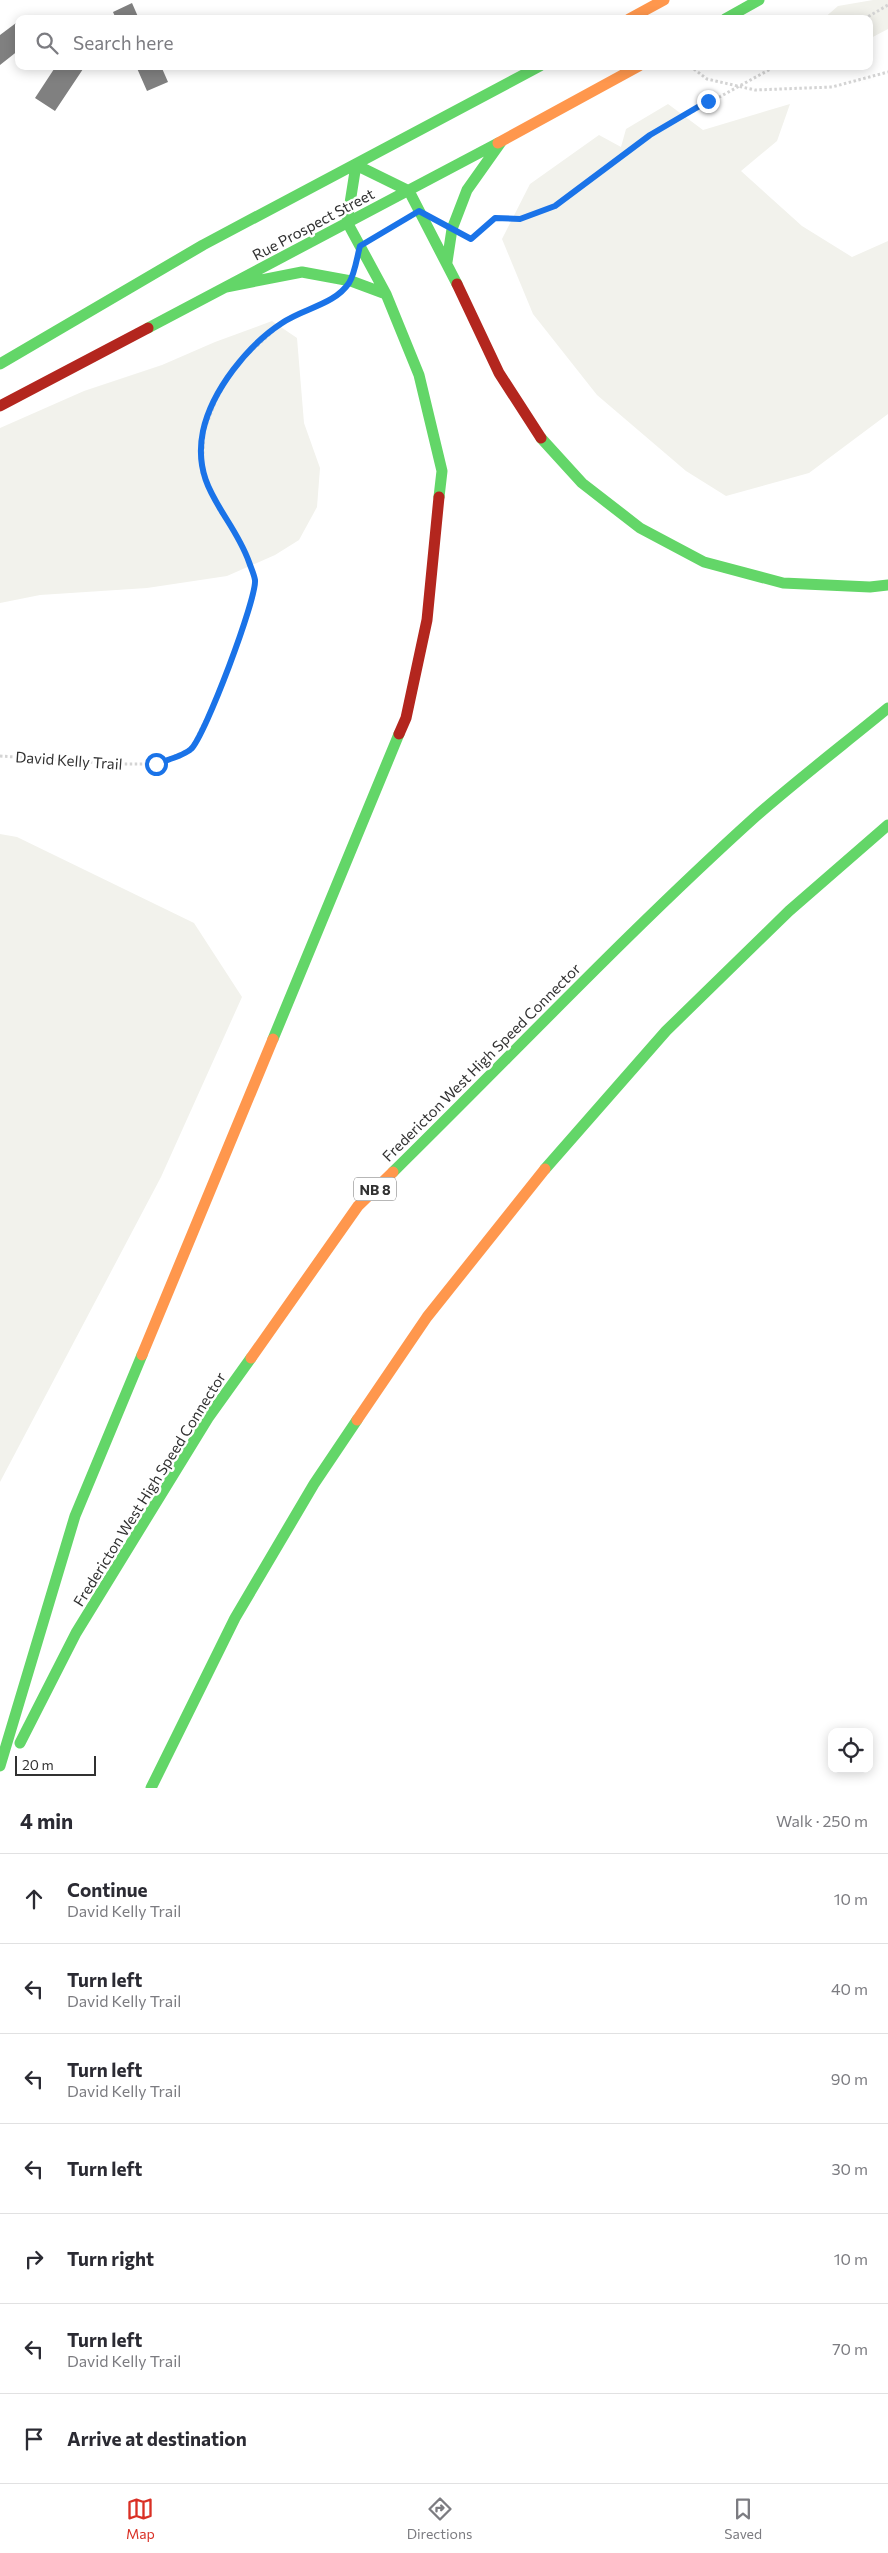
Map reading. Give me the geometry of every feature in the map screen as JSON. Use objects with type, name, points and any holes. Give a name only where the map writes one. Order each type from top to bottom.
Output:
[{"type":"main road","points":[[636,15],[664,0]]},
{"type":"main road","points":[[732,15],[759,0]]},
{"type":"main road","points":[[0,364],[203,246],[533,70]]},
{"type":"main road","name":"Rue Prospect Street","points":[[0,406],[409,191],[632,70]]},
{"type":"main road","points":[[447,262],[452,229],[467,190],[501,142]]},
{"type":"main road","points":[[356,165],[409,191],[447,262],[499,373],[536,433],[582,483],[640,528],[704,562],[784,583],[870,587],[888,585]]},
{"type":"main road","points":[[2,1770],[75,1516],[406,718],[427,620],[442,471],[419,375],[386,294],[347,222],[356,165]]},
{"type":"main road","points":[[226,287],[302,272],[351,281],[386,294]]},
{"type":"main road","name":"Fredericton West High Speed Connector","points":[[2,1770],[76,1633],[208,1418],[358,1206],[518,1049],[633,931],[755,817],[888,708]]},
{"type":"main road","points":[[151,1788],[235,1618],[309,1493],[427,1316],[538,1177],[666,1031],[789,911],[888,825]]},
{"type":"path","points":[[871,15],[888,5]]},
{"type":"path","points":[[695,70],[707,80],[755,90],[832,87],[888,72]]},
{"type":"path","points":[[452,229],[471,239],[495,218],[520,219],[555,206],[650,135],[768,70]]},
{"type":"path","name":"David Kelly Trail","points":[[0,756],[119,764],[156,764],[191,749],[213,705],[243,631],[255,581],[243,546],[218,510],[202,472],[204,430],[216,400],[234,366],[282,323],[322,303]]},
{"type":"shaded area","points":[[873,0],[888,0],[888,29],[873,37],[873,15],[828,15],[838,6]]},
{"type":"shaded area","points":[[668,104],[703,130],[790,104],[777,141],[741,171],[802,226],[852,257],[888,241],[888,414],[809,473],[726,496],[686,471],[597,395],[533,314],[502,239],[530,184],[599,135],[621,147],[626,129]]},
{"type":"shaded area","points":[[272,321],[297,338],[304,423],[320,468],[317,507],[299,540],[275,555],[227,576],[147,588],[40,595],[0,603],[0,428],[84,391],[162,365],[215,342]]},
{"type":"shaded area","points":[[0,834],[17,837],[194,923],[242,997],[161,1177],[0,1482]]},
{"type":"building","points":[[132,3],[137,15],[114,15],[113,12]]},
{"type":"building","points":[[15,24],[15,53],[0,65],[0,35]]},
{"type":"building","points":[[53,70],[82,70],[55,111],[35,98]]},
{"type":"building","points":[[138,70],[163,70],[168,82],[147,91]]},
{"type":"traffic: fast","points":[[732,15],[759,0]]},
{"type":"traffic: fast","points":[[0,364],[203,245],[532,70]]},
{"type":"traffic: fast","points":[[447,262],[452,229],[467,190],[501,142]]},
{"type":"traffic: fast","points":[[148,328],[498,143]]},
{"type":"traffic: fast","points":[[439,497],[442,471],[419,375],[386,294],[347,222],[356,165],[409,191],[457,284]]},
{"type":"traffic: fast","points":[[226,287],[302,272],[351,281],[386,294]]},
{"type":"traffic: fast","points":[[541,438],[582,483],[640,528],[704,562],[783,583],[870,587],[888,585]]},
{"type":"traffic: fast","points":[[393,1172],[662,904],[770,804],[888,708]]},
{"type":"traffic: fast","points":[[273,1039],[399,734]]},
{"type":"traffic: fast","points":[[545,1169],[666,1031],[789,911],[888,825]]},
{"type":"traffic: fast","points":[[0,1766],[75,1516],[142,1355]]},
{"type":"traffic: fast","points":[[20,1743],[76,1633],[208,1418],[251,1358]]},
{"type":"traffic: fast","points":[[151,1788],[235,1618],[314,1484],[357,1420]]},
{"type":"traffic: slow","points":[[636,15],[664,0]]},
{"type":"traffic: slow","points":[[498,143],[632,70]]},
{"type":"traffic: slow","points":[[142,1355],[273,1039]]},
{"type":"traffic: slow","points":[[357,1420],[427,1317],[545,1169]]},
{"type":"traffic: slow","points":[[251,1358],[358,1206],[393,1172]]},
{"type":"traffic: jam","points":[[457,284],[499,373],[541,438]]},
{"type":"traffic: jam","points":[[0,406],[148,328]]},
{"type":"traffic: jam","points":[[399,734],[406,718],[427,620],[439,497]]},
{"type":"route","points":[[156,764],[191,749],[213,705],[243,631],[255,581],[243,546],[218,510],[202,472],[204,430],[216,400],[234,366],[282,323],[339,295],[351,281],[360,246],[419,211],[471,239],[495,218],[520,219],[555,206],[650,135],[708,101]]}]
